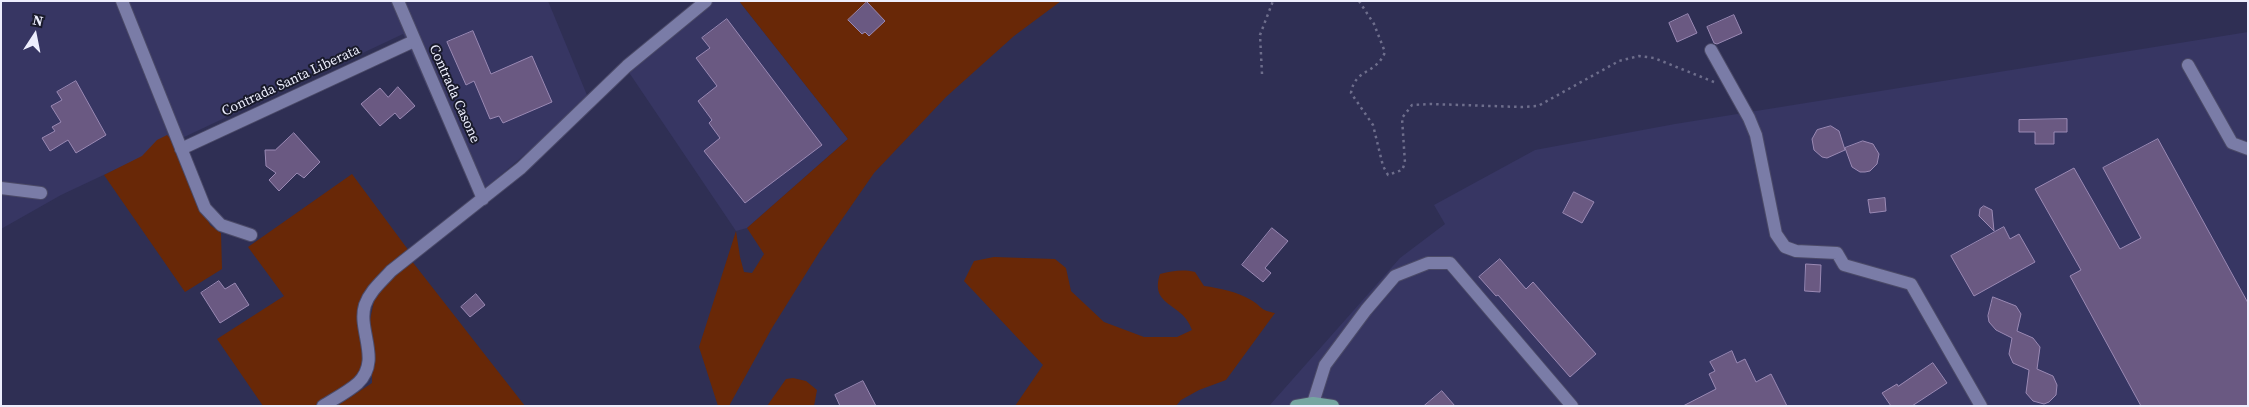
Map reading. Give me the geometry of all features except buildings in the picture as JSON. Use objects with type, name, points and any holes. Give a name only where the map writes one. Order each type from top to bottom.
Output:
[{"type":"main road","points":[[1296,406],[1312,403],[1333,406]]},
{"type":"street","points":[[122,1],[205,208],[221,225],[251,235]]},
{"type":"street","name":"Contrada Casone","points":[[398,1],[483,199]]},
{"type":"street","points":[[323,406],[359,382],[367,369],[370,352],[365,306],[373,289],[391,272],[483,199],[558,133],[628,66],[706,1]]},
{"type":"street","name":"Contrada Santa Liberata","points":[[181,149],[414,41]]},
{"type":"street","points":[[1712,50],[1749,118],[1756,135],[1776,234],[1785,247],[1796,251],[1837,253],[1844,265],[1911,284],[1980,406]]},
{"type":"street","points":[[2188,64],[2232,143],[2248,149]]},
{"type":"street","points":[[1,188],[40,193]]},
{"type":"street","points":[[1312,403],[1325,366],[1366,310],[1395,276],[1428,263],[1450,263],[1572,406]]},
{"type":"path","points":[[1262,74],[1260,35],[1273,1]]},
{"type":"path","points":[[1358,1],[1374,24],[1385,52],[1381,63],[1352,83],[1351,93],[1373,125],[1382,166],[1388,175],[1402,170],[1405,163],[1402,118],[1412,105],[1538,106],[1612,64],[1639,56],[1654,58],[1732,88]]},
{"type":"shaded area","points":[[1,1],[548,1],[589,100],[476,196],[403,34],[61,195],[1,229]]},
{"type":"shaded area","points":[[714,1],[739,1],[848,139],[747,228],[736,231],[628,71]]},
{"type":"shaded area","points":[[739,1],[1061,1],[1014,36],[946,97],[874,173],[820,251],[772,328],[729,406],[718,406],[699,347],[736,231],[744,272],[752,273],[764,254],[747,228],[848,139]]},
{"type":"shaded area","points":[[2248,32],[2248,406],[1269,406],[1400,258],[1445,224],[1434,205],[1535,150],[1675,124]]},
{"type":"shaded area","points":[[167,135],[174,142],[210,225],[221,233],[222,269],[185,292],[104,175],[142,156],[157,140]]},
{"type":"shaded area","points":[[352,174],[409,251],[367,294],[364,369],[353,385],[314,406],[263,406],[217,339],[284,296],[248,247]]},
{"type":"shaded area","points":[[994,257],[1055,259],[1066,268],[1071,291],[1104,322],[1144,337],[1177,337],[1192,330],[1182,314],[1168,304],[1159,293],[1160,274],[1169,272],[1195,272],[1204,286],[1240,295],[1275,313],[1226,380],[1199,390],[1181,400],[1176,406],[1015,406],[1043,365],[964,281],[974,261]]},
{"type":"shaded area","points":[[411,260],[525,406],[337,406],[372,383],[370,320],[374,301],[383,286]]},
{"type":"shaded area","points":[[793,378],[806,381],[817,390],[814,406],[767,406],[786,379]]}]
